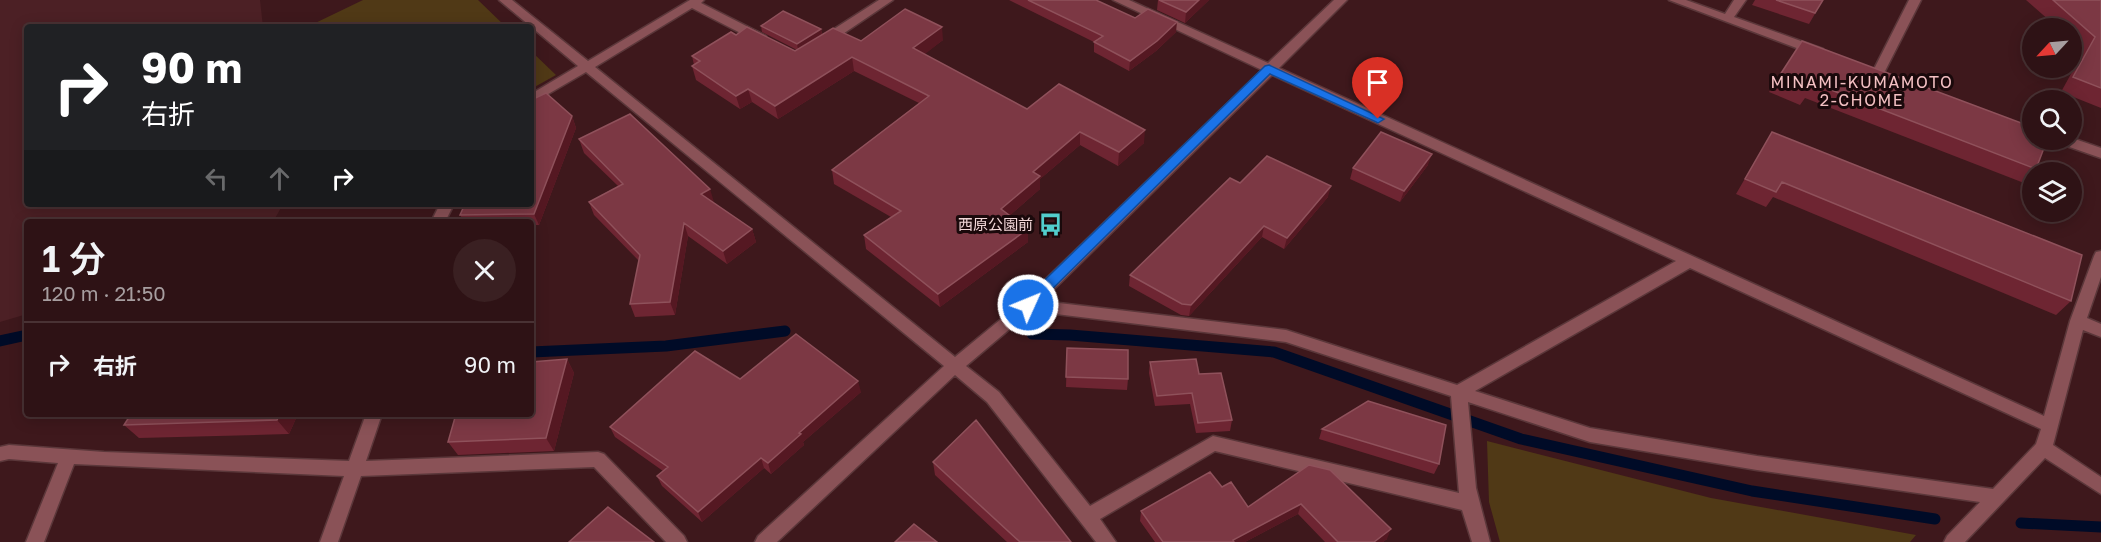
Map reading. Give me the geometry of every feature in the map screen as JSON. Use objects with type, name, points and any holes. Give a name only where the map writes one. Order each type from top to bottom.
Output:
[{"type":"street","points":[[505,0],[534,24]]},
{"type":"street","points":[[809,52],[887,0]]},
{"type":"street","points":[[1119,0],[2050,426]]},
{"type":"street","points":[[764,542],[953,367],[1028,305],[1341,0]]},
{"type":"street","points":[[1675,0],[1835,57]]},
{"type":"street","points":[[1727,19],[1740,0]]},
{"type":"street","points":[[1878,73],[1915,0]]},
{"type":"street","points":[[534,98],[695,2],[778,47]]},
{"type":"street","points":[[534,24],[953,367],[993,397],[1107,542]]},
{"type":"street","points":[[2082,146],[2101,153]]},
{"type":"street","points":[[1953,542],[2044,448],[2078,321],[2101,256]]},
{"type":"street","points":[[1459,392],[1689,261]]},
{"type":"street","points":[[1028,305],[1286,336],[1590,435],[1757,463],[1996,497]]},
{"type":"street","points":[[2078,321],[2101,331]]},
{"type":"street","points":[[1459,392],[1461,435],[1471,504],[1481,542]]},
{"type":"street","points":[[329,542],[373,417]]},
{"type":"street","points":[[1087,517],[1213,443],[1471,504]]},
{"type":"street","points":[[2044,448],[2101,486]]},
{"type":"street","points":[[0,454],[9,452],[356,469],[598,459],[678,542]]},
{"type":"street","points":[[35,542],[69,456]]},
{"type":"shaded area","points":[[0,0],[260,0],[263,24],[24,24],[24,207],[281,207],[275,219],[24,219],[24,315],[0,322]]},
{"type":"shaded area","points":[[363,0],[478,0],[503,24],[313,24]]},
{"type":"shaded area","points":[[534,54],[556,75],[534,87]]},
{"type":"shaded area","points":[[1487,441],[1711,498],[1916,535],[1910,542],[1500,542],[1489,502]]},
{"type":"building","points":[[1028,0],[1096,0],[1135,18],[1148,9],[1177,22],[1157,41],[1130,61],[1094,42],[1103,36]]},
{"type":"building","points":[[1159,0],[1199,0],[1186,12]]},
{"type":"building","points":[[1776,0],[1823,0],[1815,13]]},
{"type":"building","points":[[2053,0],[2101,0],[2101,88],[2076,78],[2082,78],[2082,61],[2095,37],[2082,26],[2082,18],[2073,18]]},
{"type":"building","points":[[905,9],[942,27],[913,48],[1027,109],[1059,84],[1145,130],[1119,152],[1080,132],[1033,172],[1040,176],[1001,209],[1028,229],[938,294],[864,235],[901,211],[832,170],[929,96],[852,57],[775,106],[748,89],[736,96],[692,66],[700,61],[692,56],[731,32],[736,35],[747,27],[795,51],[833,28],[861,41]]},
{"type":"building","points":[[783,11],[821,29],[797,44],[761,26]]},
{"type":"building","points":[[1802,41],[2022,123],[2022,150],[2043,150],[2039,162],[2022,164],[1813,83],[1809,90],[1778,78]]},
{"type":"building","points":[[546,93],[572,116],[534,214],[460,215],[464,207],[534,207],[534,99]]},
{"type":"building","points":[[630,114],[710,189],[701,194],[752,229],[723,251],[684,223],[670,302],[630,304],[640,255],[589,202],[623,184],[579,139]]},
{"type":"building","points":[[1381,132],[1432,154],[1404,191],[1353,168]]},
{"type":"building","points":[[1772,132],[2082,255],[2071,301],[1782,182],[1776,192],[1745,179]]},
{"type":"building","points":[[1267,156],[1331,186],[1287,238],[1264,226],[1191,305],[1182,304],[1130,275],[1230,178],[1240,183]]},
{"type":"building","points":[[796,334],[858,381],[768,463],[761,458],[698,512],[657,476],[668,467],[610,427],[695,351],[740,379]]},
{"type":"building","points":[[1067,348],[1128,350],[1128,379],[1066,377]]},
{"type":"building","points":[[567,359],[546,438],[448,442],[455,417],[534,417],[534,362]]},
{"type":"building","points":[[1196,359],[1199,374],[1221,373],[1232,420],[1198,423],[1192,393],[1157,396],[1150,362]]},
{"type":"building","points":[[1368,401],[1446,425],[1439,464],[1322,429]]},
{"type":"building","points":[[129,417],[278,417],[277,420],[124,425]]},
{"type":"building","points":[[976,420],[1071,542],[1020,542],[933,462]]},
{"type":"building","points":[[1309,465],[1330,470],[1391,529],[1374,542],[1338,542],[1301,504],[1233,540],[1234,542],[1163,542],[1141,511],[1210,472],[1222,487],[1231,482],[1248,507]]},
{"type":"building","points":[[608,507],[654,542],[569,542]]},
{"type":"building","points":[[914,524],[937,542],[895,542]]},
{"type":"waterway","points":[[534,352],[666,346],[785,331]]},
{"type":"waterway","points":[[1032,334],[1070,335],[1274,352],[1521,439],[1752,491],[1935,519]]},
{"type":"waterway","points":[[0,341],[24,336]]},
{"type":"waterway","points":[[2021,523],[2101,527]]},
{"type":"place","name":"西原公園前","points":[[1051,224]]},
{"type":"district","name":"MINAMI-KUMAMOTO 2-CHOME","points":[[1862,91]]},
{"type":"route","points":[[1028,305],[1269,69],[1378,119]]}]
